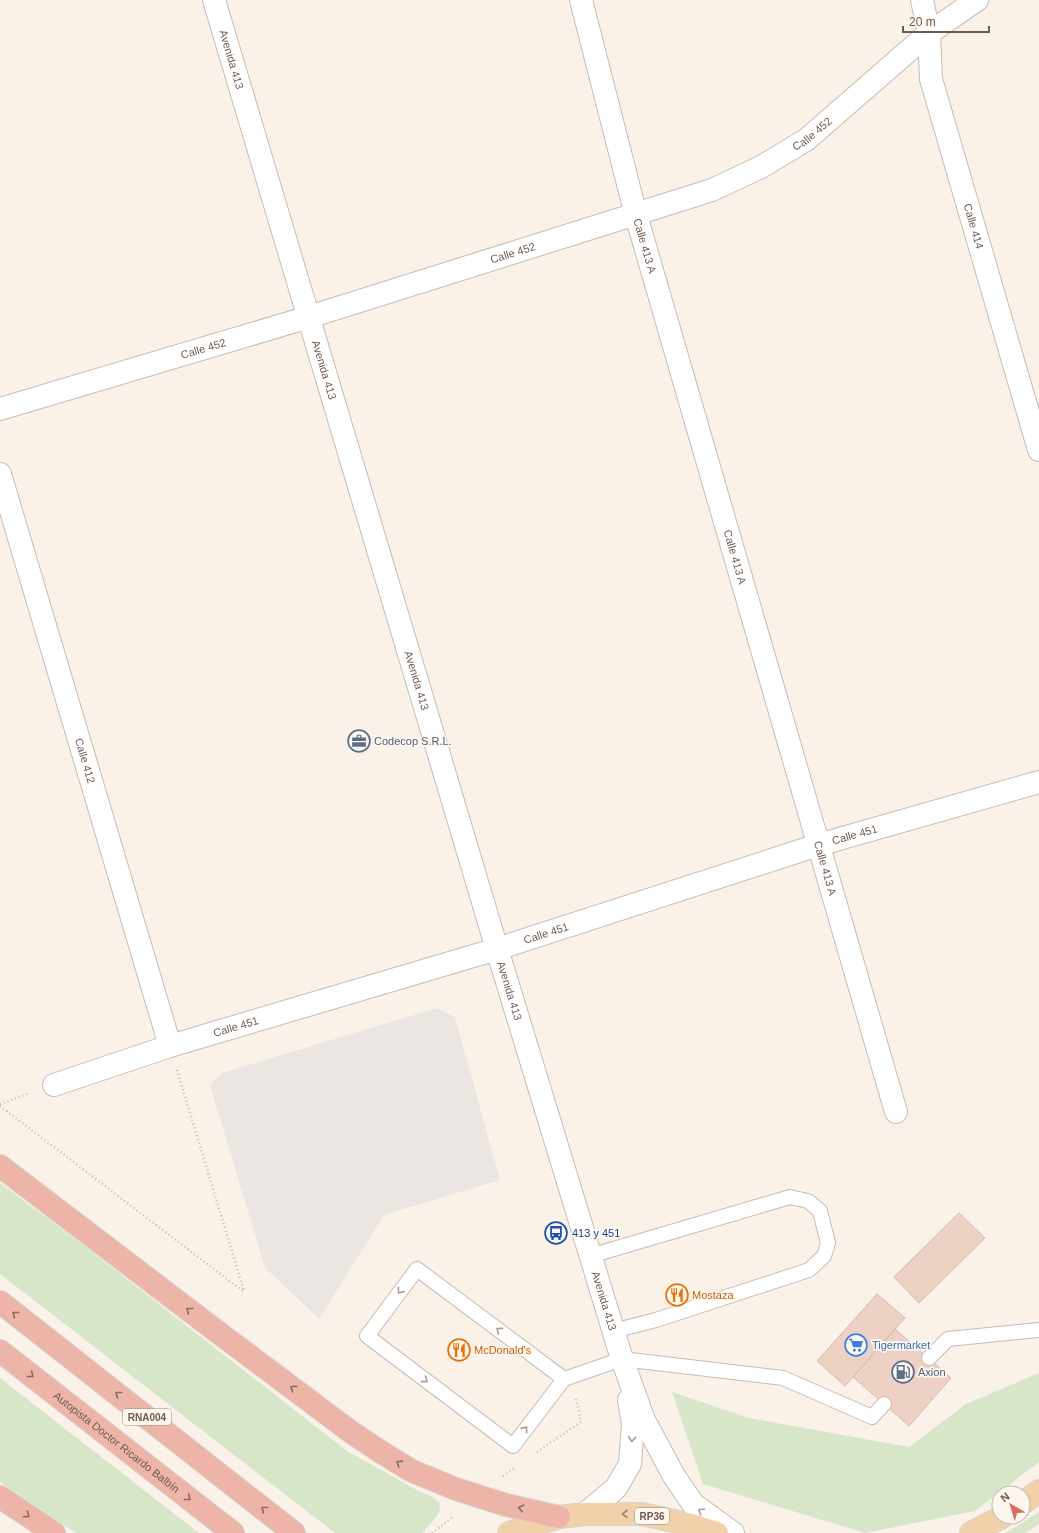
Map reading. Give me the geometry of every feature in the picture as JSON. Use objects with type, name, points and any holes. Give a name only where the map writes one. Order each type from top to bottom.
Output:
[{"type":"highway","points":[[0,1166],[213,1329],[351,1432],[381,1452],[412,1471],[456,1489],[506,1505],[559,1517]]},
{"type":"highway","name":"RNA004","points":[[0,1302],[294,1533]]},
{"type":"highway","name":"Autopista Doctor Ricardo Balbín","points":[[0,1351],[233,1533]]},
{"type":"highway","points":[[0,1497],[54,1533]]},
{"type":"main road","name":"RP36","points":[[509,1533],[559,1517],[585,1514],[642,1514],[691,1525],[717,1533]]},
{"type":"main road","points":[[971,1533],[991,1523]]},
{"type":"street","name":"Avenida 413","points":[[214,0],[497,949],[622,1359],[644,1420],[674,1476],[693,1504],[733,1533]]},
{"type":"street","name":"Calle 413 A","points":[[581,0],[636,215],[896,1112]]},
{"type":"street","name":"Calle 414","points":[[922,0],[929,33],[931,79],[1039,450]]},
{"type":"street","name":"Calle 452","points":[[0,409],[309,318],[712,190],[761,167],[806,140],[929,33],[977,0]]},
{"type":"street","name":"Calle 412","points":[[0,474],[170,1046]]},
{"type":"street","name":"Calle 451","points":[[54,1085],[170,1046],[497,949],[818,844],[1039,782]]},
{"type":"street","name":"Avenida 413","points":[[585,1514],[616,1488],[630,1464],[633,1424],[622,1359]]},
{"type":"lane","points":[[590,1256],[790,1197],[808,1200],[820,1211],[828,1243],[824,1256],[810,1270],[656,1320],[613,1331]]},
{"type":"lane","points":[[564,1379],[417,1269],[367,1336],[513,1446],[564,1379],[622,1359],[783,1378],[872,1417],[884,1404]]},
{"type":"lane","points":[[929,1358],[948,1339],[1039,1330]]},
{"type":"path","points":[[0,1105],[244,1292],[170,1046]]},
{"type":"path","points":[[0,1105],[54,1085]]},
{"type":"shaded area","points":[[437,1008],[455,1017],[500,1180],[384,1215],[319,1319],[265,1268],[210,1085],[222,1073]]},
{"type":"green space","points":[[0,1183],[82,1244],[347,1451],[417,1490],[433,1497],[439,1502],[440,1508],[438,1515],[422,1533],[335,1533],[0,1274]]},
{"type":"green space","points":[[1039,1373],[1039,1462],[1009,1485],[991,1485],[991,1499],[975,1511],[865,1533],[703,1484],[672,1392],[749,1418],[909,1447],[966,1404]]},
{"type":"green space","points":[[0,1378],[199,1533],[76,1533],[0,1482]]},
{"type":"green space","points":[[1039,1512],[1039,1524],[1026,1533],[1006,1533],[1019,1525],[1031,1525],[1031,1517]]},
{"type":"building","points":[[959,1213],[985,1238],[919,1303],[894,1277]]},
{"type":"building","name":"Tigermarket","points":[[877,1294],[905,1318],[845,1386],[817,1361]]},
{"type":"building","points":[[895,1329],[951,1378],[909,1426],[853,1377]]},
{"type":"place","name":"Codecop S.R.L.","points":[[359,741]]},
{"type":"place","name":"413 y 451","points":[[556,1233]]},
{"type":"place","name":"Mostaza","points":[[677,1295]]},
{"type":"place","name":"Tigermarket","points":[[856,1345]]},
{"type":"place","name":"McDonald's","points":[[459,1350]]},
{"type":"place","name":"Axion","points":[[903,1372]]}]
